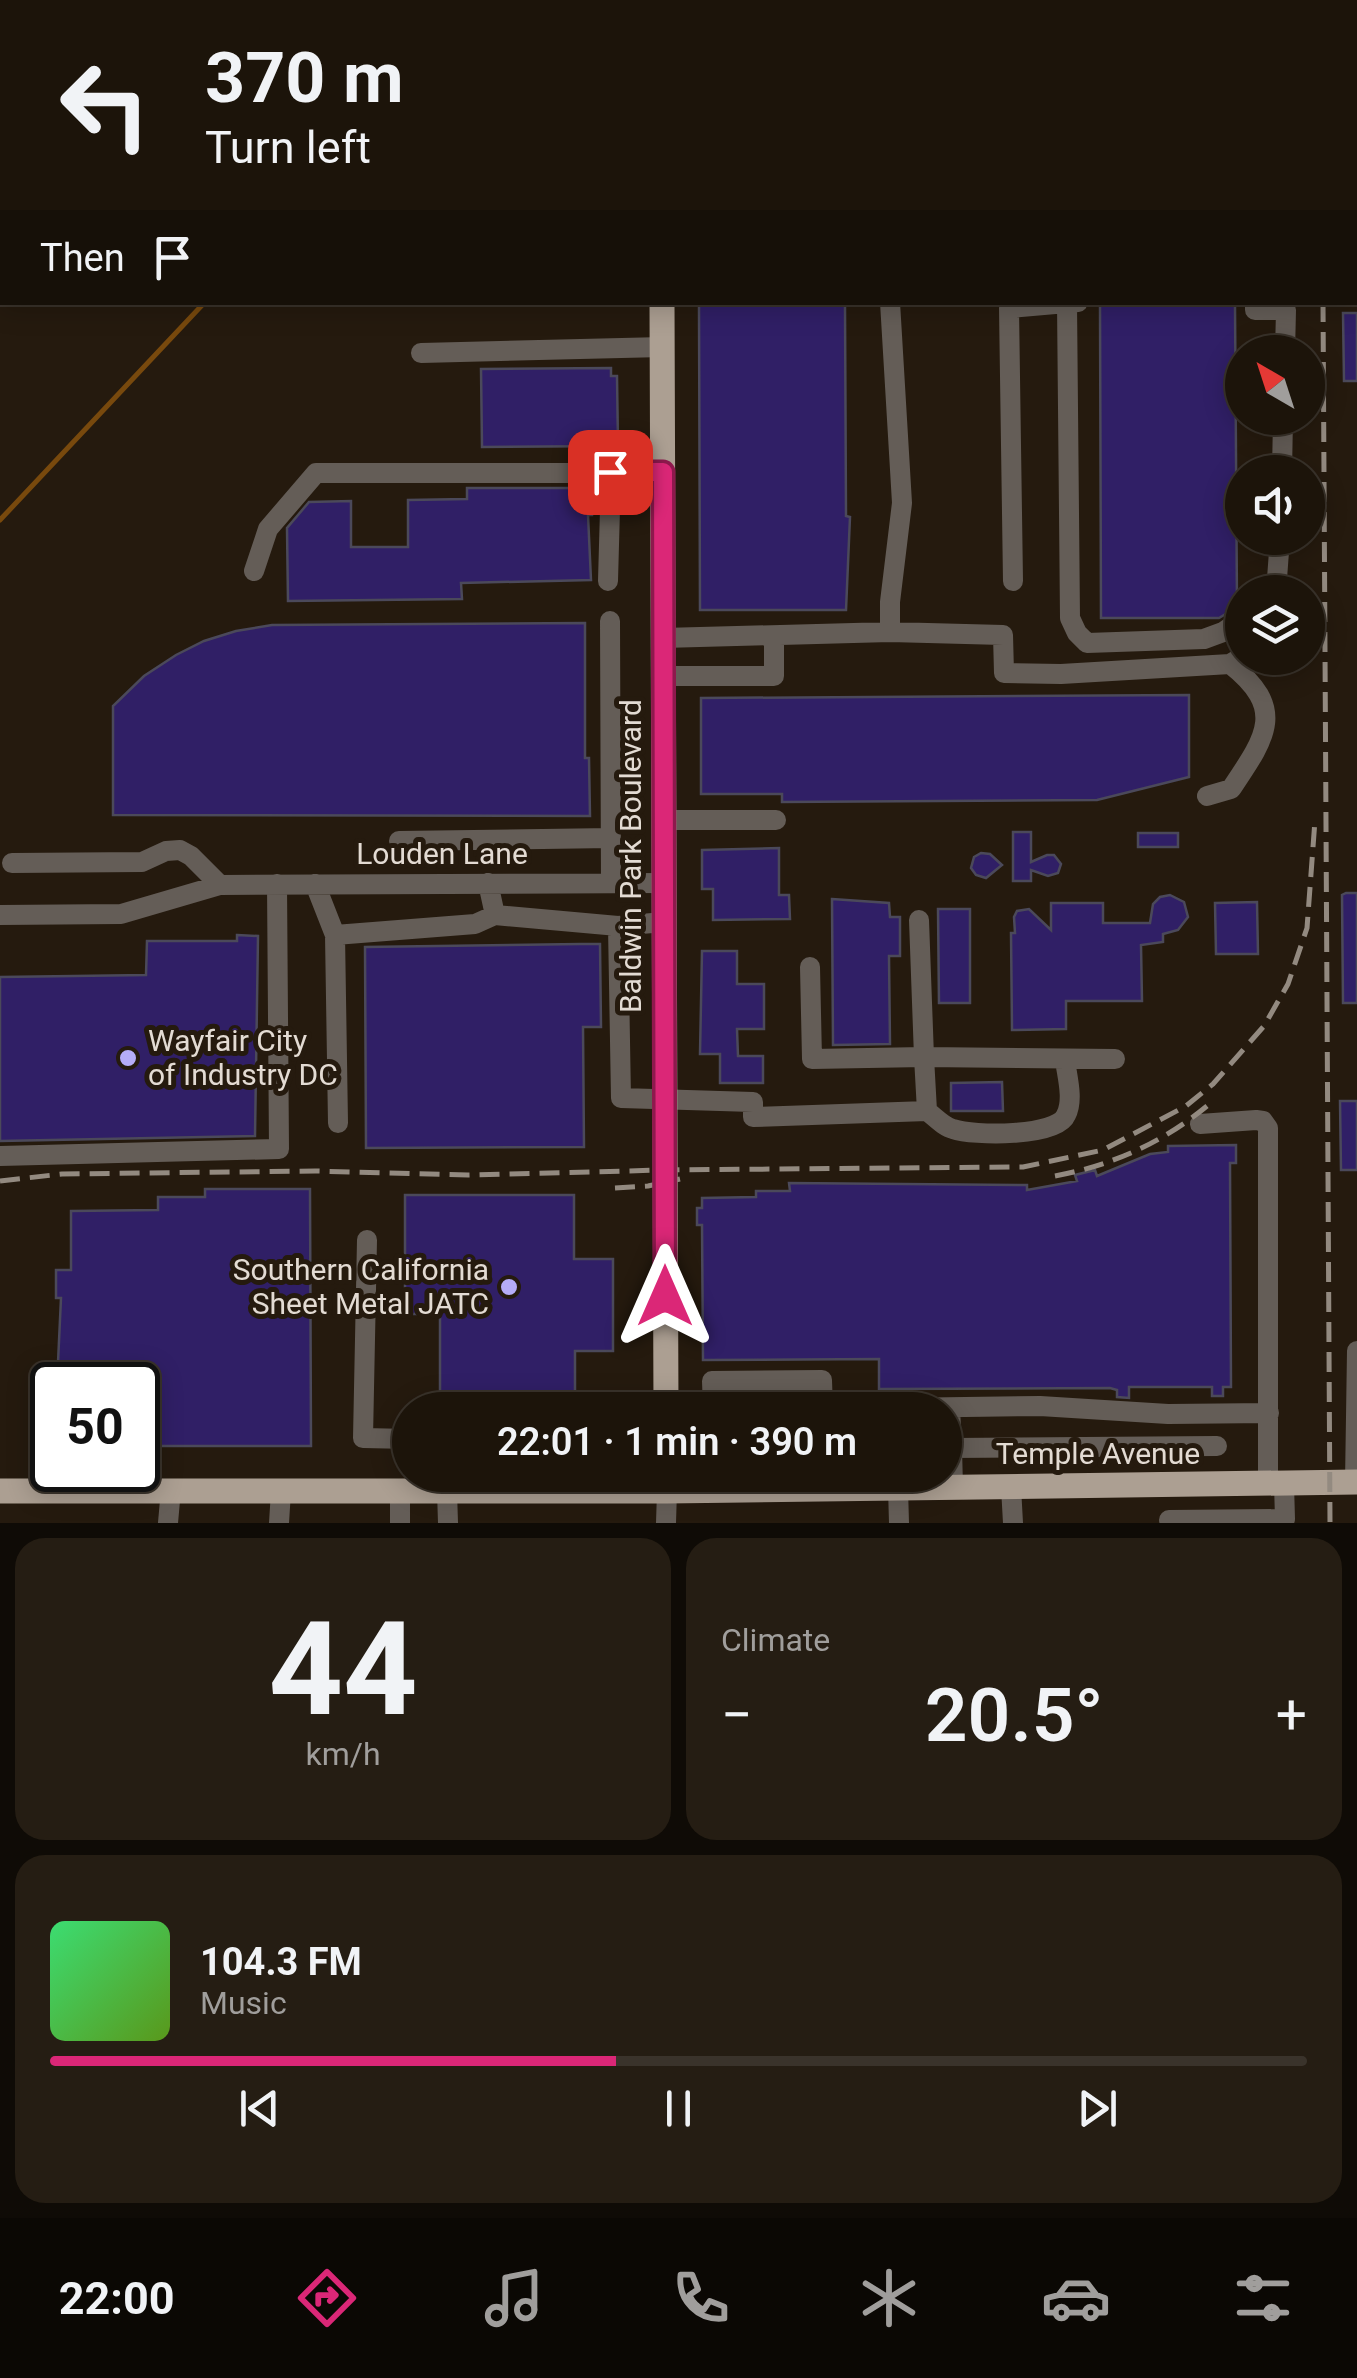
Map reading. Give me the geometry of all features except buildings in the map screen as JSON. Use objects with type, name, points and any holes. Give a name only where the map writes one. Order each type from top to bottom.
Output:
[{"type":"main road","name":"Baldwin Park Boulevard","points":[[662,305],[666,1392]]},
{"type":"main road","name":"Temple Avenue","points":[[962,1488],[1356,1482]]},
{"type":"main road","name":"Temple Avenue","points":[[0,1491],[392,1490]]},
{"type":"street","points":[[890,305],[902,503],[890,632]]},
{"type":"street","points":[[1013,581],[1009,308],[1044,305]]},
{"type":"street","points":[[1067,305],[1070,618],[1077,633],[1087,642],[1204,639],[1225,631]]},
{"type":"street","points":[[1255,305],[1256,310],[1286,310],[1285,335]]},
{"type":"street","points":[[421,352],[662,347]]},
{"type":"street","points":[[608,581],[610,472]]},
{"type":"street","points":[[254,571],[268,529],[316,473],[663,472]]},
{"type":"street","points":[[610,621],[611,883]]},
{"type":"street","points":[[664,638],[890,632],[1004,635],[1004,672],[1061,674],[1225,661]]},
{"type":"street","points":[[706,638],[706,676]]},
{"type":"street","points":[[664,676],[774,676],[774,638]]},
{"type":"street","points":[[1207,796],[1231,789],[1262,739],[1266,703],[1248,675]]},
{"type":"street","points":[[664,820],[776,820]]},
{"type":"street","points":[[399,840],[611,838]]},
{"type":"street","points":[[12,863],[142,862],[166,851],[180,850],[220,885]]},
{"type":"street","name":"Louden Lane","points":[[0,915],[121,914],[220,885],[664,882]]},
{"type":"street","points":[[488,883],[495,915]]},
{"type":"street","points":[[0,1156],[279,1149],[277,884]]},
{"type":"street","points":[[315,884],[335,935],[338,1123]]},
{"type":"street","points":[[335,935],[475,924],[495,915],[618,926],[664,922]]},
{"type":"street","points":[[918,920],[927,1111]]},
{"type":"street","points":[[618,926],[621,1098],[753,1102],[754,1116],[927,1111],[952,1129],[1002,1133],[1056,1126],[1066,1116],[1069,1090],[1065,1060]]},
{"type":"street","points":[[810,967],[812,1059],[1115,1059]]},
{"type":"street","points":[[1168,1486],[1170,1522],[1285,1519],[1276,1484],[1268,1412],[1268,1128],[1263,1121],[1256,1120],[1200,1124]]},
{"type":"street","points":[[367,1240],[362,1438],[392,1439]]},
{"type":"street","points":[[1356,1482],[1357,1351]]},
{"type":"street","points":[[712,1392],[712,1381],[822,1380],[822,1392]]},
{"type":"street","points":[[962,1408],[1058,1406],[1168,1414],[1268,1412]]},
{"type":"street","points":[[962,1448],[1217,1446]]},
{"type":"street","points":[[1011,1487],[1013,1523]]},
{"type":"street","points":[[168,1523],[171,1489]]},
{"type":"street","points":[[279,1523],[281,1490]]},
{"type":"street","points":[[400,1492],[400,1523]]},
{"type":"street","points":[[447,1492],[448,1523]]},
{"type":"street","points":[[666,1492],[666,1523]]},
{"type":"street","points":[[898,1492],[899,1523]]},
{"type":"waterway","points":[[0,520],[202,305]]},
{"type":"railway","points":[[1323,305],[1330,1523]]},
{"type":"railway","points":[[0,1181],[62,1174],[315,1171],[468,1175],[1023,1167],[1103,1150],[1186,1106],[1213,1084],[1264,1026],[1288,984],[1307,928],[1315,820]]},
{"type":"railway","points":[[1055,1176],[1136,1151],[1207,1106]]},
{"type":"railway","points":[[615,1188],[680,1179]]},
{"type":"place","name":"Wayfair City of Industry DC","points":[[128,1058]]},
{"type":"place","name":"Southern California Sheet Metal JATC","points":[[509,1287]]},
{"type":"route","points":[[610,472],[663,472],[665,1296]]}]
